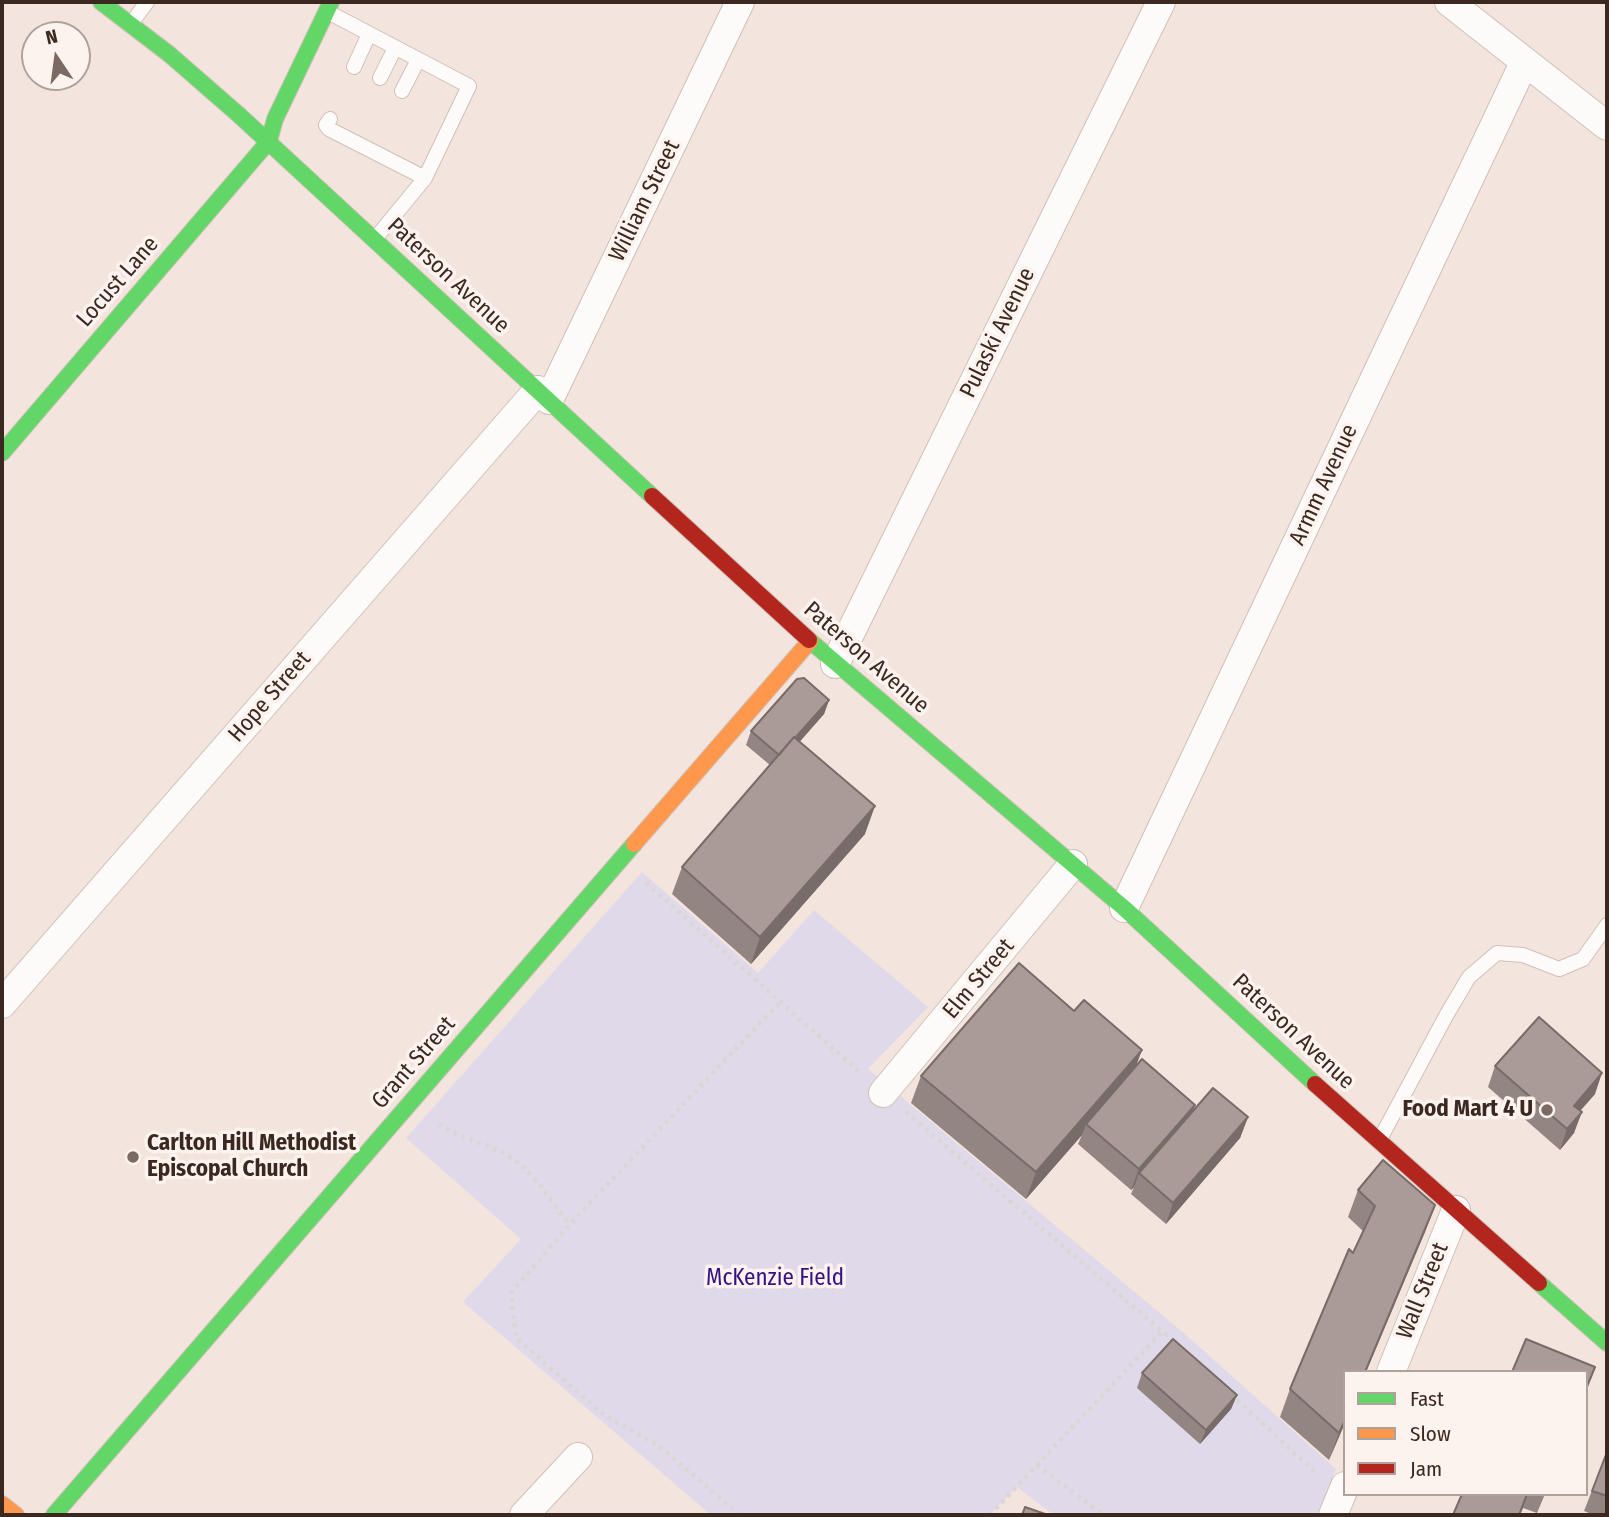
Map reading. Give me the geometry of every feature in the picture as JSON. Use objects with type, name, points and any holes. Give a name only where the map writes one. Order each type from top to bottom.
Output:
[{"type":"main road","name":"Paterson Avenue","points":[[101,2],[169,54],[269,141],[835,664],[1124,908],[1379,1142],[1607,1343]]},
{"type":"main road","points":[[269,141],[275,119],[329,7]]},
{"type":"main road","name":"Locust Lane","points":[[7,437],[269,141]]},
{"type":"main road","name":"Grant Street","points":[[54,1515],[810,641]]},
{"type":"main road","points":[[2,1504],[16,1515]]},
{"type":"street","name":"William Street","points":[[544,395],[740,2]]},
{"type":"street","name":"Pulaski Avenue","points":[[835,664],[1161,2]]},
{"type":"street","points":[[1449,2],[1607,126]]},
{"type":"street","name":"Armm Avenue","points":[[1124,908],[1524,62]]},
{"type":"street","name":"Hope Street","points":[[2,1004],[544,395]]},
{"type":"street","name":"Elm Street","points":[[883,1093],[1073,864]]},
{"type":"street","name":"Wall Street","points":[[1392,1370],[1456,1210]]},
{"type":"street","points":[[524,1515],[578,1457]]},
{"type":"lane","points":[[129,26],[147,2]]},
{"type":"lane","points":[[329,7],[369,34],[469,86],[425,178],[375,240]]},
{"type":"lane","points":[[355,67],[369,34]]},
{"type":"lane","points":[[380,78],[394,48]]},
{"type":"lane","points":[[402,90],[418,60]]},
{"type":"lane","points":[[330,119],[326,125],[329,129],[377,147],[425,178]]},
{"type":"lane","points":[[1379,1142],[1469,977],[1497,953],[1523,955],[1559,969],[1583,959],[1607,925]]},
{"type":"path","points":[[620,861],[883,1093],[1183,1350]]},
{"type":"path","points":[[740,1515],[659,1447],[604,1415],[516,1338],[511,1293],[570,1224],[780,1002]]},
{"type":"path","points":[[411,1102],[453,1134],[505,1153],[519,1163],[570,1224]]},
{"type":"path","points":[[990,1515],[1163,1331]]},
{"type":"path","points":[[1222,1386],[1339,1499]]},
{"type":"path","points":[[1037,1465],[1103,1515]]},
{"type":"green space","name":"McKenzie Field","points":[[642,872],[758,973],[814,910],[928,1007],[868,1069],[1186,1335],[1336,1469],[1317,1515],[1054,1515],[1017,1487],[990,1515],[711,1515],[463,1302],[521,1239],[406,1138]]},
{"type":"building","points":[[804,678],[829,700],[779,755],[751,731],[797,679]]},
{"type":"building","points":[[794,737],[875,806],[760,937],[682,867]]},
{"type":"building","points":[[1019,963],[1074,1011],[1084,1000],[1142,1050],[1036,1172],[921,1076]]},
{"type":"building","name":"Food Mart 4 U","points":[[1539,1017],[1602,1073],[1574,1106],[1582,1112],[1567,1129],[1495,1066]]},
{"type":"building","points":[[1142,1059],[1195,1105],[1139,1169],[1086,1124]]},
{"type":"building","points":[[1213,1088],[1248,1117],[1173,1203],[1139,1173]]},
{"type":"building","points":[[1383,1160],[1435,1205],[1366,1370],[1343,1370],[1343,1424],[1339,1433],[1290,1389],[1349,1249],[1353,1253],[1375,1206],[1358,1190]]},
{"type":"building","points":[[1173,1339],[1237,1395],[1206,1430],[1142,1373]]},
{"type":"building","points":[[1526,1339],[1595,1367],[1588,1384],[1588,1370],[1513,1370]]},
{"type":"building","points":[[1607,1452],[1607,1496],[1592,1491]]},
{"type":"building","points":[[1461,1496],[1526,1496],[1519,1515],[1453,1515]]},
{"type":"building","points":[[1025,1507],[1048,1515],[1022,1515]]},
{"type":"traffic: fast","points":[[101,2],[169,54],[239,115],[652,496]]},
{"type":"traffic: fast","points":[[2,453],[269,141],[275,119],[331,2]]},
{"type":"traffic: fast","points":[[809,640],[1124,908],[1315,1084]]},
{"type":"traffic: fast","points":[[54,1515],[634,844]]},
{"type":"traffic: fast","points":[[1539,1283],[1607,1343]]},
{"type":"traffic: slow","points":[[634,844],[810,641]]},
{"type":"traffic: slow","points":[[2,1504],[16,1515]]},
{"type":"traffic: jam","points":[[652,496],[809,640]]},
{"type":"traffic: jam","points":[[1315,1084],[1539,1283]]},
{"type":"place","name":"Food Mart 4 U","points":[[1547,1110]]},
{"type":"place","name":"Carlton Hill Methodist Episcopal Church","points":[[133,1157]]}]
